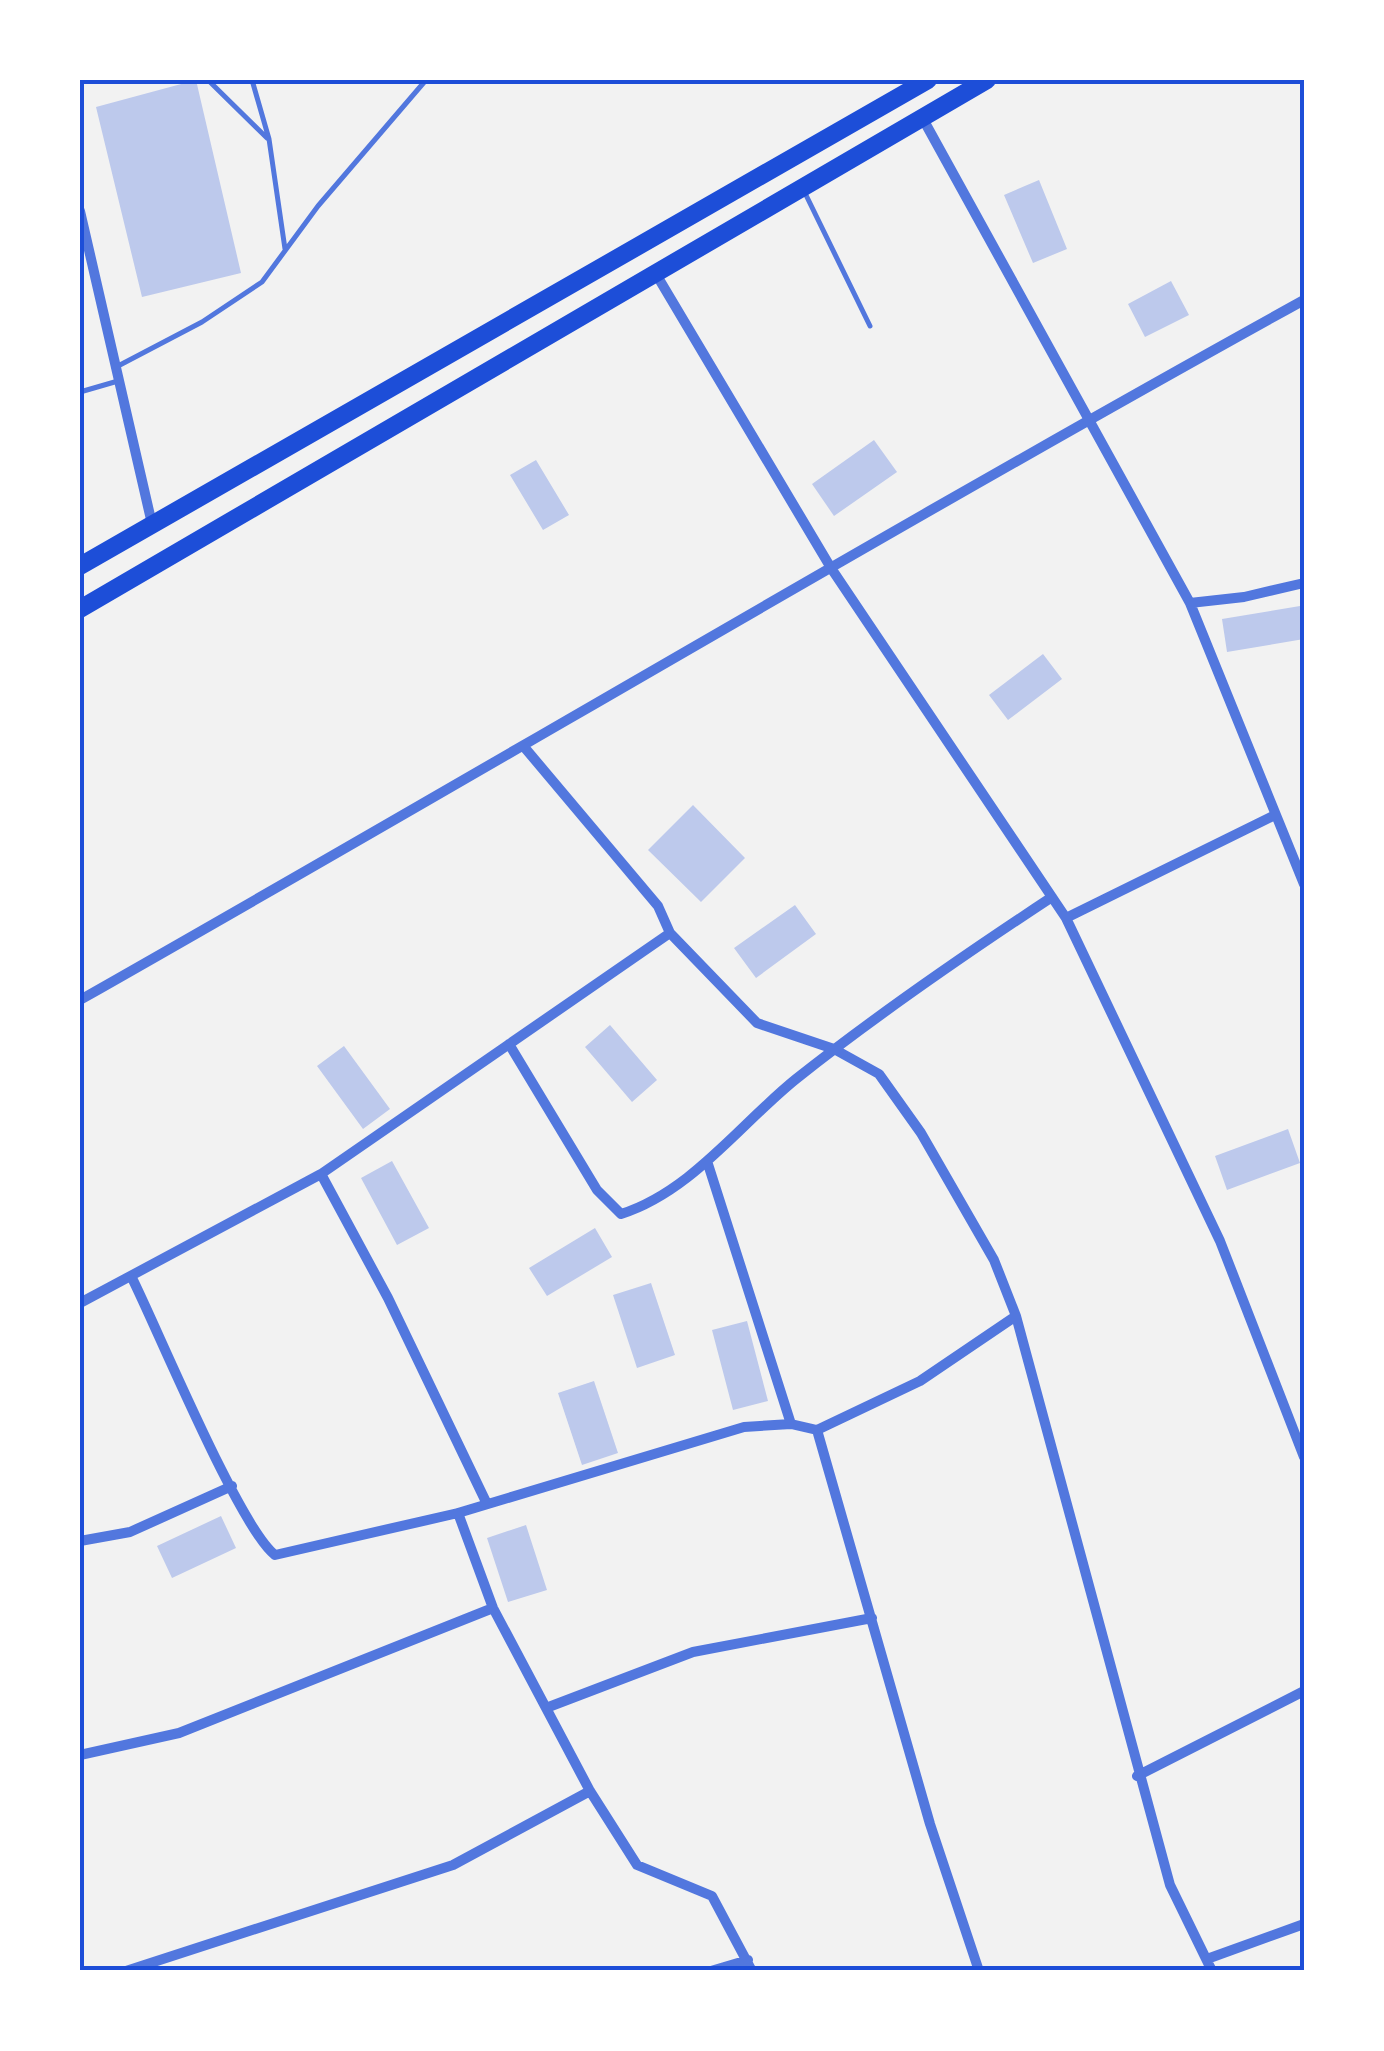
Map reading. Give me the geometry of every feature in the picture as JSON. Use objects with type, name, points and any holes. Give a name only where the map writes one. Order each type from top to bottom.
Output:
[{"type":"highway","points":[[80,566],[928,80]]},
{"type":"highway","points":[[80,609],[988,80]]},
{"type":"street","points":[[922,119],[1190,603],[1304,884]]},
{"type":"street","points":[[80,211],[152,524]]},
{"type":"street","points":[[656,274],[830,568],[1066,918],[1220,1242],[1303,1453]]},
{"type":"street","points":[[80,1000],[525,748],[1090,418],[1304,300]]},
{"type":"street","points":[[1190,603],[1244,598],[1304,583]]},
{"type":"street","points":[[525,748],[658,906],[670,933],[758,1023],[834,1049],[879,1074],[922,1133],[994,1260],[1016,1316],[1137,1776],[1170,1885],[1212,1971]]},
{"type":"street","points":[[1066,918],[1276,815]]},
{"type":"street","points":[[509,1044],[610,1208],[621,1214],[640,1208],[706,1161],[889,1004],[1052,896]]},
{"type":"street","points":[[80,1303],[320,1174],[556,1016],[670,933]]},
{"type":"street","points":[[706,1161],[791,1424]]},
{"type":"street","points":[[320,1174],[388,1298],[487,1504]]},
{"type":"street","points":[[132,1278],[232,1486],[265,1547],[276,1555],[458,1513],[744,1428],[791,1424],[817,1430],[920,1381],[1016,1316]]},
{"type":"street","points":[[817,1430],[930,1824],[979,1971]]},
{"type":"street","points":[[80,1542],[130,1532],[232,1486]]},
{"type":"street","points":[[458,1513],[493,1608],[590,1792],[636,1865],[712,1896],[750,1966],[712,1971]]},
{"type":"street","points":[[80,1755],[179,1733],[493,1608]]},
{"type":"street","points":[[546,1708],[693,1652],[872,1618]]},
{"type":"street","points":[[1137,1776],[1304,1691]]},
{"type":"street","points":[[126,1971],[453,1865],[590,1792]]},
{"type":"street","points":[[1207,1959],[1304,1924]]},
{"type":"lane","points":[[208,80],[269,140]]},
{"type":"lane","points":[[252,80],[269,140],[286,252]]},
{"type":"lane","points":[[118,367],[202,322],[262,282],[318,206],[426,80]]},
{"type":"lane","points":[[803,188],[870,326]]},
{"type":"lane","points":[[80,392],[121,380]]},
{"type":"building","points":[[196,80],[241,273],[142,297],[96,107]]},
{"type":"building","points":[[1039,180],[1067,249],[1033,263],[1004,195]]},
{"type":"building","points":[[1171,281],[1189,315],[1145,337],[1128,304]]},
{"type":"building","points":[[874,440],[897,472],[834,516],[812,484]]},
{"type":"building","points":[[536,460],[569,515],[543,530],[510,475]]},
{"type":"building","points":[[1300,606],[1304,639],[1227,652],[1222,619]]},
{"type":"building","points":[[1043,654],[1062,679],[1008,720],[989,695]]},
{"type":"building","points":[[693,805],[745,858],[701,902],[648,850]]},
{"type":"building","points":[[795,905],[816,934],[756,978],[734,948]]},
{"type":"building","points":[[610,1025],[657,1080],[632,1102],[585,1047]]},
{"type":"building","points":[[344,1046],[390,1109],[363,1129],[317,1066]]},
{"type":"building","points":[[1288,1129],[1300,1163],[1227,1190],[1215,1156]]},
{"type":"building","points":[[392,1161],[429,1228],[397,1245],[361,1178]]},
{"type":"building","points":[[595,1228],[612,1257],[547,1296],[529,1268]]},
{"type":"building","points":[[651,1283],[675,1355],[637,1368],[613,1295]]},
{"type":"building","points":[[747,1321],[768,1401],[733,1410],[712,1330]]},
{"type":"building","points":[[594,1381],[618,1453],[582,1465],[558,1393]]},
{"type":"building","points":[[221,1516],[236,1548],[172,1578],[157,1546]]},
{"type":"building","points":[[526,1525],[547,1590],[508,1602],[487,1538]]}]
